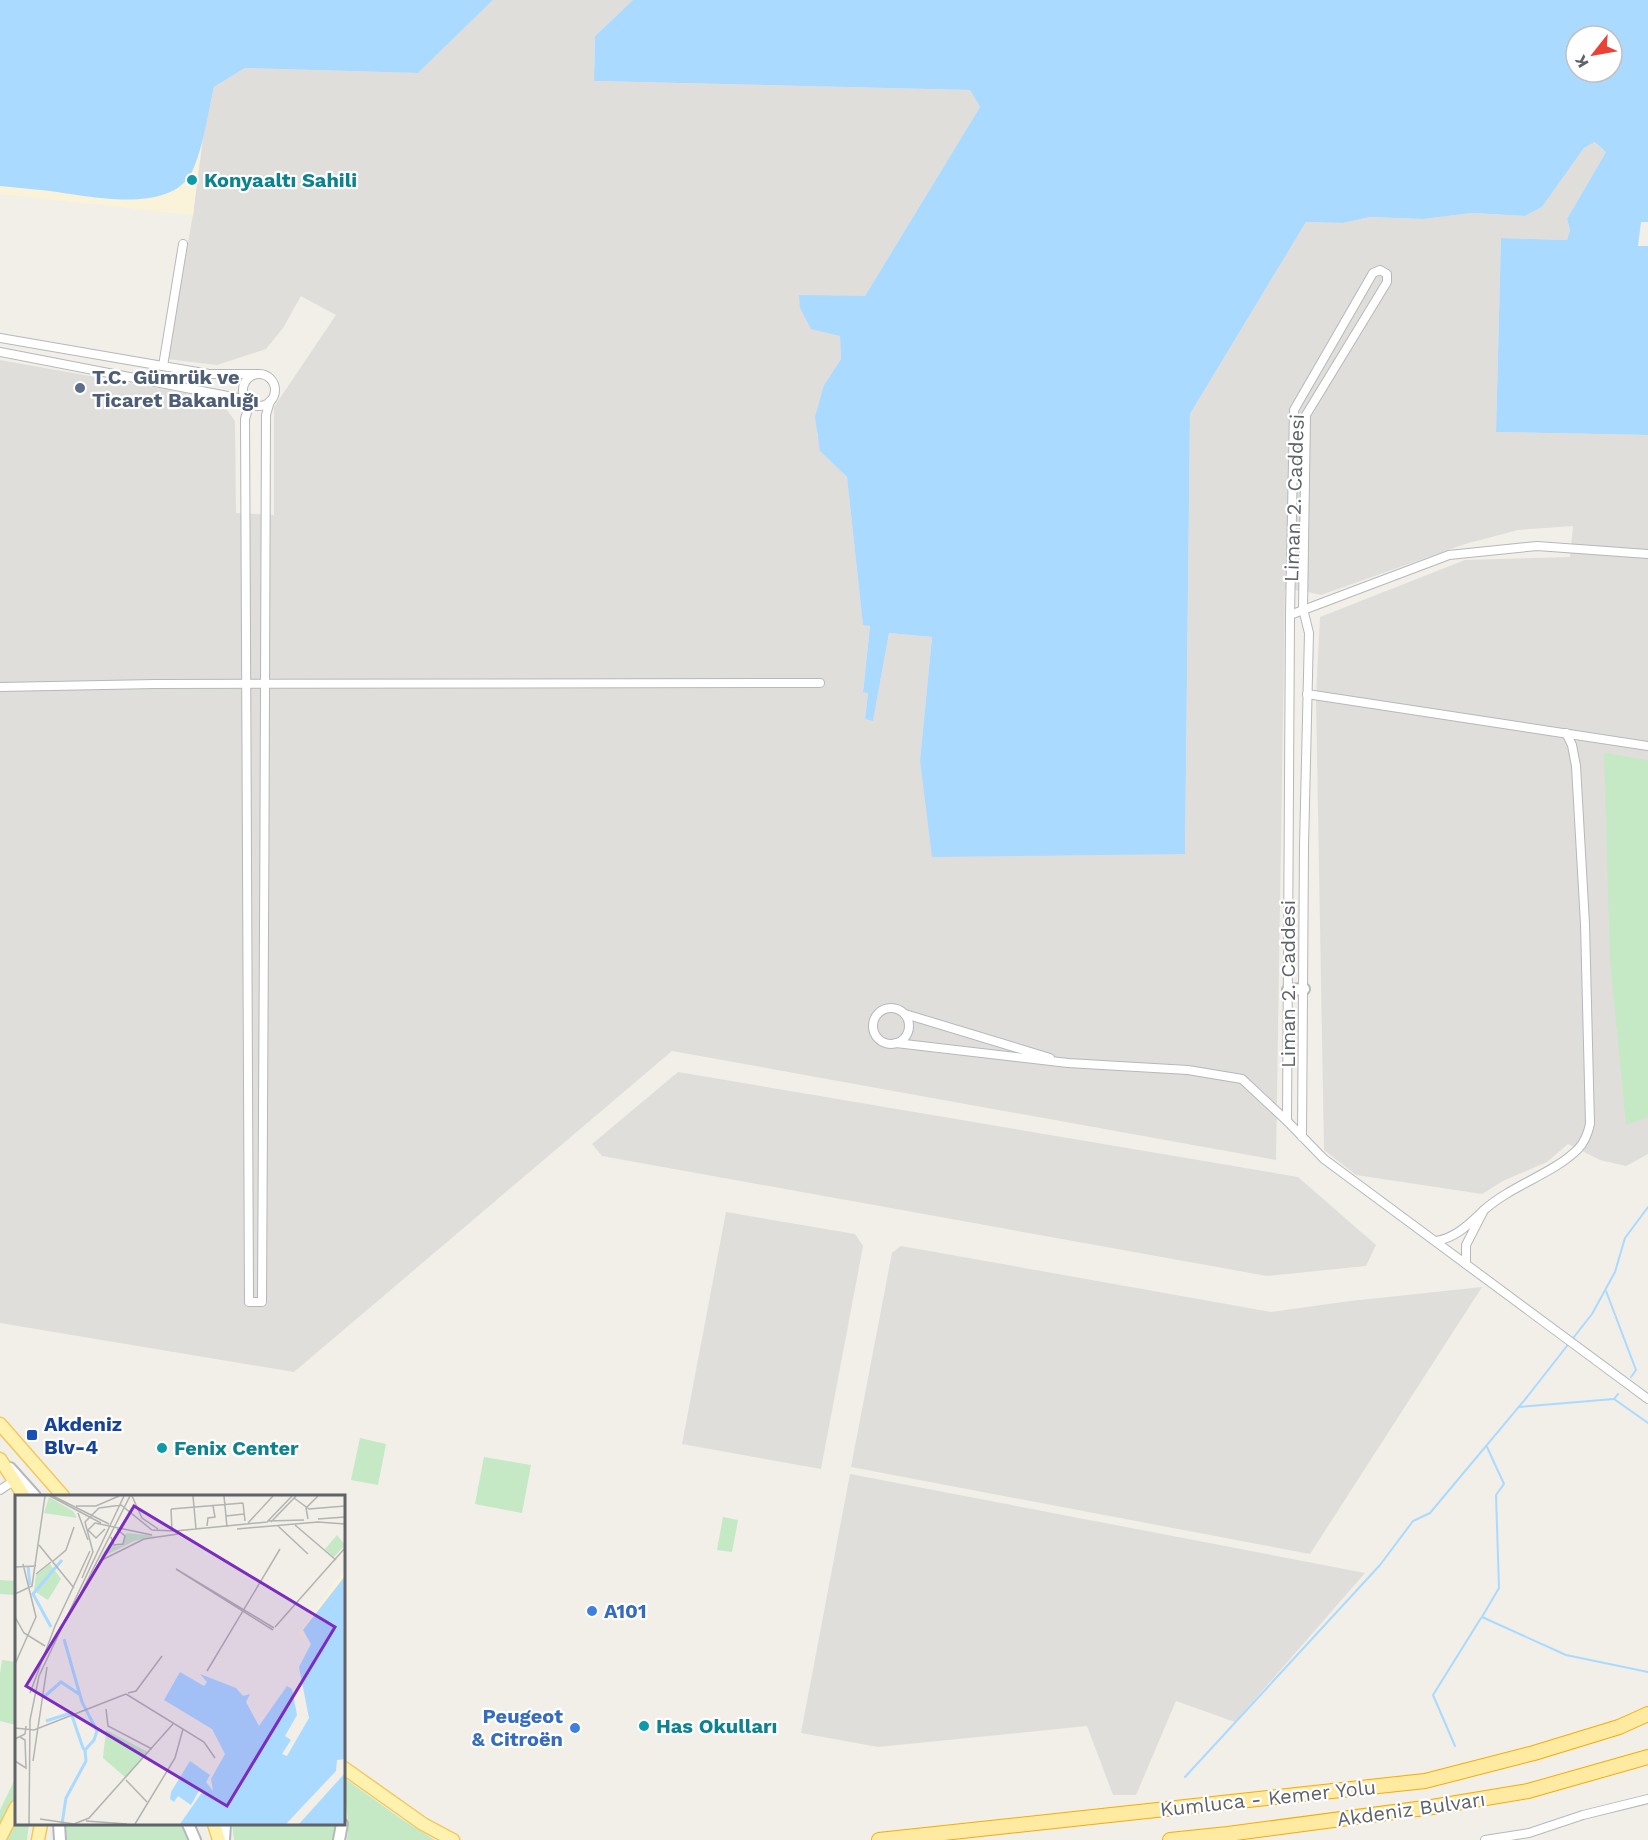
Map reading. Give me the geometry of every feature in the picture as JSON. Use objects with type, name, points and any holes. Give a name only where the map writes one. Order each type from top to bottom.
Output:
[{"type":"highway","name":"Kumluca - Kemer Yolu","points":[[879,1840],[1425,1781],[1534,1753],[1618,1727],[1648,1714]]},
{"type":"highway","name":"Akdeniz Bulvarı","points":[[1170,1840],[1224,1837],[1528,1791],[1648,1757]]},
{"type":"main road","points":[[0,1424],[54,1495]]},
{"type":"main road","points":[[19,1448],[45,1474],[61,1495]]},
{"type":"main road","points":[[1,1459],[20,1495]]},
{"type":"main road","points":[[1,1459],[20,1495]]},
{"type":"main road","points":[[345,1769],[423,1824],[453,1840]]},
{"type":"main road","points":[[0,1838],[15,1809]]},
{"type":"main road","points":[[38,1840],[41,1825]]},
{"type":"main road","points":[[214,1825],[219,1840]]},
{"type":"street","points":[[163,366],[183,244]]},
{"type":"street","name":"Liman 2. Caddesi","points":[[1287,1121],[1290,615],[1294,410],[1373,273],[1382,270],[1388,276],[1386,282],[1306,415],[1302,609],[1309,633],[1306,707],[1302,1137]]},
{"type":"street","points":[[0,338],[209,374],[257,374],[268,377],[274,384],[274,394],[266,415],[265,1102],[262,1302],[249,1302],[245,684],[247,571],[245,419],[249,401],[244,391],[246,382],[257,374]]},
{"type":"street","points":[[0,352],[260,405],[270,402]]},
{"type":"street","points":[[1290,615],[1449,555],[1537,546],[1648,554]]},
{"type":"street","points":[[247,571],[264,572]]},
{"type":"street","points":[[0,687],[245,684],[820,683]]},
{"type":"street","points":[[1307,694],[1648,746]]},
{"type":"street","points":[[1290,706],[1306,707]]},
{"type":"street","points":[[1436,1241],[1449,1240],[1498,1197],[1560,1162],[1578,1149],[1586,1138],[1590,1124],[1585,924],[1576,766],[1572,746],[1566,733]]},
{"type":"street","points":[[1288,990],[1304,989]]},
{"type":"street","points":[[896,1043],[902,1041],[909,1031],[908,1019],[901,1010],[889,1007],[883,1009],[875,1018],[873,1029],[879,1040],[884,1043],[1068,1063],[1188,1070],[1242,1079],[1324,1159],[1648,1399]]},
{"type":"street","points":[[905,1014],[1068,1063]]},
{"type":"street","points":[[1466,1264],[1466,1245],[1484,1210]]},
{"type":"street","points":[[1,1459],[33,1495]]},
{"type":"street","points":[[0,1490],[12,1482]]},
{"type":"street","points":[[1485,1840],[1529,1833],[1583,1815],[1648,1799]]},
{"type":"street","points":[[59,1825],[60,1840]]},
{"type":"street","points":[[188,1825],[195,1840]]},
{"type":"street","points":[[197,1825],[201,1840]]},
{"type":"street","points":[[224,1840],[225,1825]]},
{"type":"street","points":[[339,1840],[342,1825]]},
{"type":"shaded area","points":[[493,0],[633,0],[595,36],[594,81],[970,90],[980,107],[865,296],[799,296],[840,336],[841,359],[824,385],[817,434],[820,451],[847,477],[863,624],[870,626],[863,691],[868,693],[865,719],[873,720],[889,633],[932,637],[920,760],[1185,854],[1190,414],[1306,222],[1343,223],[1370,217],[1423,219],[1472,213],[1525,216],[1542,207],[1584,148],[1593,142],[1606,152],[1567,219],[1570,230],[1567,240],[1501,238],[1496,432],[1648,435],[1648,1154],[1626,1166],[1600,1160],[1568,1144],[1547,1162],[1503,1181],[1482,1194],[1356,1175],[1324,1150],[1316,696],[1320,617],[1465,560],[1570,557],[1573,526],[1518,530],[1465,544],[1321,595],[1285,589],[1276,1160],[672,1051],[294,1372],[0,1323],[0,360],[180,392],[222,403],[235,421],[236,513],[274,515],[274,407],[336,315],[301,296],[283,328],[266,349],[217,365],[167,359],[193,215],[203,138],[214,87],[245,68],[418,73]]},
{"type":"shaded area","points":[[678,1072],[1298,1177],[1376,1245],[1366,1266],[1267,1276],[602,1156],[592,1144]]},
{"type":"shaded area","points":[[726,1212],[855,1234],[863,1246],[821,1469],[682,1444]]},
{"type":"shaded area","points":[[901,1246],[1271,1312],[1482,1287],[1310,1554],[851,1467],[892,1253]]},
{"type":"shaded area","points":[[850,1474],[1365,1573],[1235,1722],[1176,1701],[1136,1795],[1113,1795],[1087,1726],[878,1747],[801,1733]]},
{"type":"green space","points":[[1604,753],[1648,760],[1648,1117],[1626,1125],[1610,960]]},
{"type":"green space","points":[[360,1438],[386,1444],[378,1485],[351,1480]]},
{"type":"green space","points":[[484,1457],[531,1465],[522,1513],[475,1504]]},
{"type":"green space","points":[[723,1517],[738,1520],[732,1552],[717,1550]]},
{"type":"green space","points":[[0,1580],[15,1581],[15,1595],[0,1594]]},
{"type":"green space","points":[[2,1660],[15,1662],[15,1725],[0,1721]]},
{"type":"green space","points":[[15,1779],[15,1801],[0,1833],[0,1810]]},
{"type":"green space","points":[[345,1779],[435,1840],[347,1840]]},
{"type":"green space","points":[[15,1822],[15,1825],[29,1825],[27,1840],[5,1840]]},
{"type":"green space","points":[[65,1825],[182,1825],[189,1840],[67,1840]]},
{"type":"green space","points":[[232,1825],[337,1825],[333,1840],[234,1840]]},
{"type":"sand","name":"Konyaaltı Sahili","points":[[202,138],[193,215],[0,194],[0,186],[40,190],[168,193],[183,182],[192,170]]},
{"type":"water","points":[[0,0],[493,0],[418,73],[245,68],[214,87],[196,163],[181,185],[166,194],[127,200],[0,186]]},
{"type":"water","points":[[633,0],[1648,0],[1648,222],[1641,222],[1638,246],[1648,246],[1648,435],[1496,432],[1501,238],[1567,240],[1570,230],[1567,219],[1606,152],[1594,142],[1584,148],[1542,207],[1525,216],[1472,213],[1423,219],[1370,217],[1343,223],[1306,222],[1190,414],[1185,854],[932,857],[920,760],[932,637],[889,633],[873,721],[865,719],[868,693],[863,692],[870,626],[863,625],[847,477],[820,451],[815,417],[824,385],[841,359],[840,336],[811,329],[800,308],[799,295],[865,296],[980,107],[970,90],[594,81],[595,36]]},
{"type":"waterway","points":[[1185,1777],[1380,1565],[1413,1521],[1430,1513],[1527,1397],[1592,1314],[1615,1272],[1625,1238],[1648,1207]]},
{"type":"waterway","points":[[1606,1291],[1636,1370],[1631,1377]]},
{"type":"waterway","points":[[1519,1407],[1614,1399],[1618,1394]]},
{"type":"waterway","points":[[1614,1399],[1648,1423]]},
{"type":"waterway","points":[[1487,1447],[1504,1484],[1496,1495],[1499,1588],[1482,1617],[1566,1655],[1648,1672]]},
{"type":"waterway","points":[[1455,1746],[1433,1695],[1481,1618]]},
{"type":"place","name":"Konyaaltı Sahili","points":[[192,180]]},
{"type":"place","name":"T.C. Gümrük ve Ticaret Bakanlığı","points":[[80,388]]},
{"type":"place","name":"Akdeniz Blv-4","points":[[32,1435]]},
{"type":"place","name":"Fenix Center","points":[[162,1448]]},
{"type":"place","name":"A101","points":[[592,1611]]},
{"type":"place","name":"Has Okulları","points":[[644,1726]]},
{"type":"place","name":"Peugeot & Citroën","points":[[575,1728]]}]
